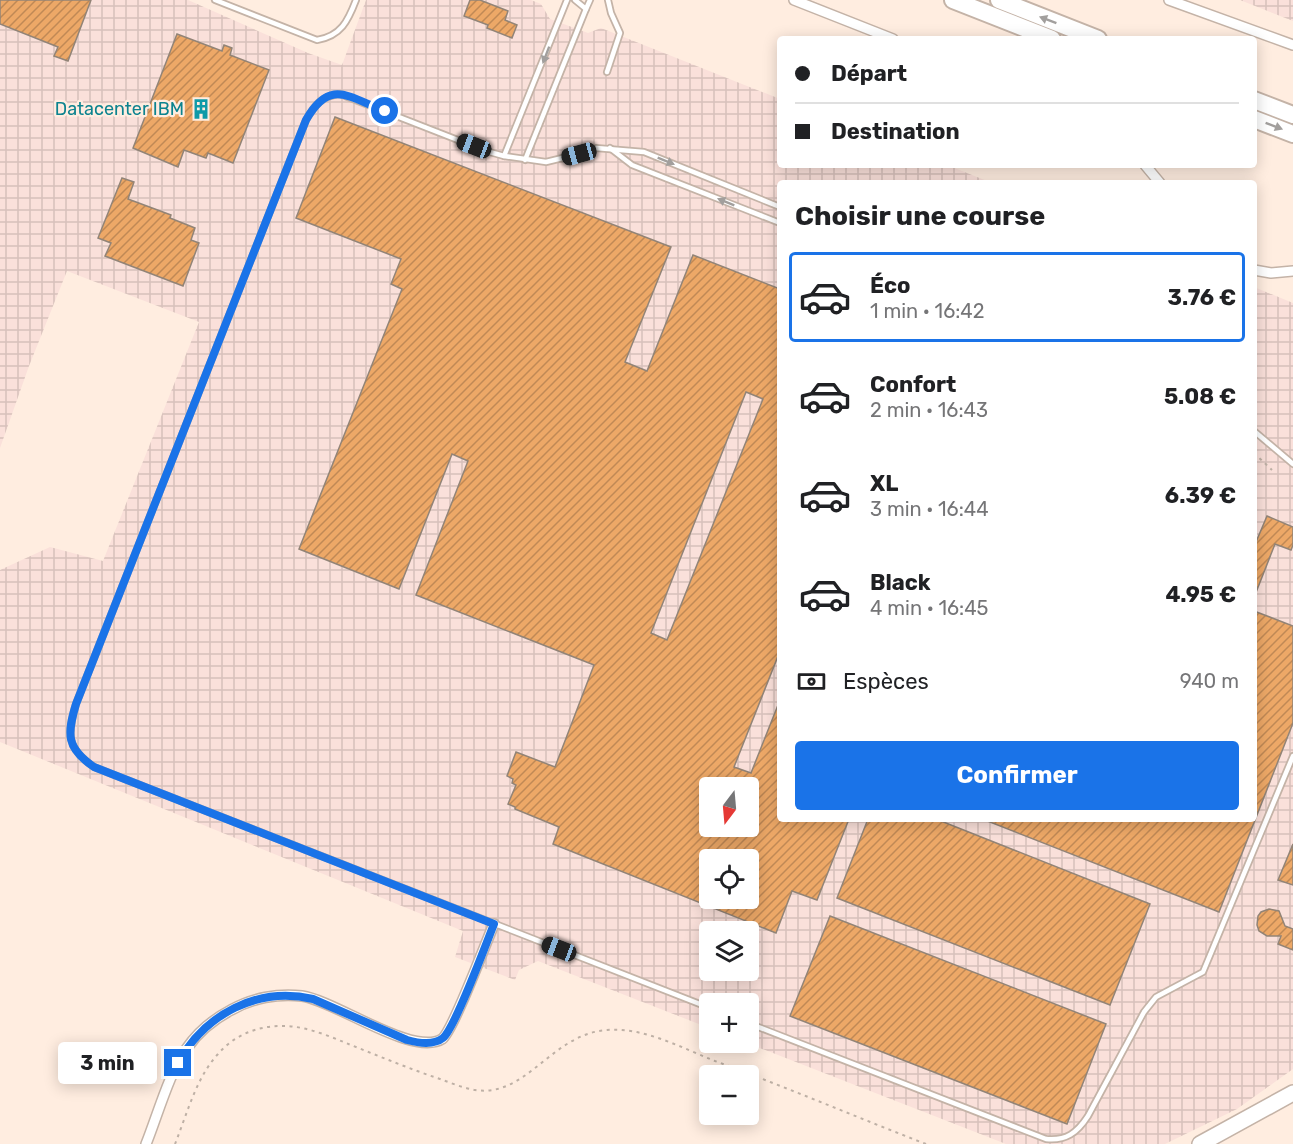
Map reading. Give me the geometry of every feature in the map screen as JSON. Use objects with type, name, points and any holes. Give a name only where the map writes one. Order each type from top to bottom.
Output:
[{"type":"highway","points":[[953,0],[1044,36]]},
{"type":"highway","points":[[999,0],[1090,36]]},
{"type":"highway","points":[[1257,99],[1293,107]]},
{"type":"highway","points":[[1257,99],[1293,115]]},
{"type":"highway","points":[[1257,120],[1293,134]]},
{"type":"main road","points":[[1200,1144],[1293,1093]]},
{"type":"street","points":[[794,0],[885,36]]},
{"type":"street","points":[[1169,0],[1293,45]]},
{"type":"street","points":[[1148,168],[1158,180]]},
{"type":"street","points":[[1257,271],[1271,273],[1293,271]]},
{"type":"street","points":[[146,1144],[186,1048],[211,1022],[246,1003],[269,997],[301,996],[330,1005],[407,1040],[421,1043],[442,1039],[457,1013],[494,924]]},
{"type":"lane","points":[[215,0],[317,40],[338,33],[345,25],[356,0]]},
{"type":"lane","points":[[504,156],[567,0]]},
{"type":"lane","points":[[575,0],[586,9]]},
{"type":"lane","points":[[525,160],[590,0]]},
{"type":"lane","points":[[607,72],[620,33],[608,0]]},
{"type":"lane","points":[[699,1004],[94,767],[78,753],[69,737],[70,723],[306,120],[317,102],[323,97],[340,94],[486,151],[525,160],[546,162],[596,148],[609,147],[644,152],[777,206]]},
{"type":"lane","points":[[609,147],[632,165],[777,222]]},
{"type":"lane","points":[[1257,434],[1293,464]]},
{"type":"lane","points":[[759,1027],[1046,1139],[1056,1140],[1071,1136],[1080,1129],[1088,1116],[1144,1012],[1156,997],[1203,972],[1293,756]]},
{"type":"path","points":[[1257,456],[1272,470]]},
{"type":"path","points":[[176,1144],[200,1082],[216,1055],[241,1035],[272,1026],[289,1026],[333,1038],[403,1067],[475,1090],[504,1088],[518,1081],[559,1048],[580,1036],[607,1030],[638,1033],[755,1076],[926,1144]]},
{"type":"shaded area","points":[[0,0],[188,0],[308,53],[342,65],[366,0],[531,0],[541,4],[550,19],[588,33],[601,28],[777,98],[777,168],[954,168],[984,180],[777,180],[777,822],[1257,822],[1257,288],[1293,303],[1293,1069],[1237,1109],[1165,1144],[1006,1144],[759,1048],[759,993],[699,993],[699,1024],[538,961],[519,970],[515,980],[455,957],[463,931],[0,742],[0,570],[50,547],[103,561],[199,322],[67,271],[29,366],[0,448]]},
{"type":"shaded area","points":[[1240,0],[1293,0],[1293,21]]},
{"type":"building","points":[[0,0],[91,0],[68,61],[54,56],[58,47],[0,24]]},
{"type":"building","points":[[470,0],[480,0],[508,11],[505,20],[517,25],[512,38],[487,28],[488,25],[464,16]]},
{"type":"building","name":"Datacenter IBM","points":[[177,34],[222,51],[224,45],[232,48],[230,55],[269,70],[233,163],[208,153],[206,158],[184,150],[178,167],[133,148]]},
{"type":"building","points":[[335,117],[671,247],[625,362],[647,371],[693,255],[777,288],[777,659],[734,767],[751,773],[777,708],[777,822],[848,822],[817,900],[792,891],[776,933],[759,926],[759,921],[746,921],[716,909],[759,909],[759,849],[699,849],[699,902],[553,844],[559,827],[508,804],[516,785],[512,783],[513,779],[507,776],[516,752],[555,767],[594,665],[416,595],[468,461],[452,454],[399,589],[299,549],[402,289],[391,284],[401,259],[296,218]],"holes":[[[746,392],[763,399],[667,640],[651,633]]]},
{"type":"building","points":[[122,178],[134,182],[128,199],[171,215],[170,218],[195,228],[191,240],[199,243],[183,286],[105,256],[111,243],[98,238]]},
{"type":"building","points":[[1267,516],[1293,527],[1291,550],[1275,544],[1257,590],[1257,540]]},
{"type":"building","points":[[1257,612],[1293,626],[1293,723],[1257,815]]},
{"type":"building","points":[[867,822],[944,822],[1150,904],[1110,1005],[837,898]]},
{"type":"building","points":[[990,822],[1254,822],[1219,912]]},
{"type":"building","points":[[1293,844],[1293,885],[1278,880]]},
{"type":"building","points":[[1269,909],[1279,911],[1285,926],[1293,929],[1293,950],[1278,944],[1281,936],[1267,936],[1259,931],[1258,916]]},
{"type":"building","points":[[830,916],[1106,1024],[1067,1124],[790,1016]]},
{"type":"place","name":"Datacenter IBM","points":[[201,109]]},
{"type":"route","points":[[178,1063],[186,1048],[211,1022],[239,1005],[269,997],[301,996],[313,999],[407,1040],[421,1043],[442,1039],[457,1013],[494,924],[94,767],[82,759],[69,737],[70,723],[76,704],[306,120],[317,102],[331,95],[340,94],[385,111]]}]
